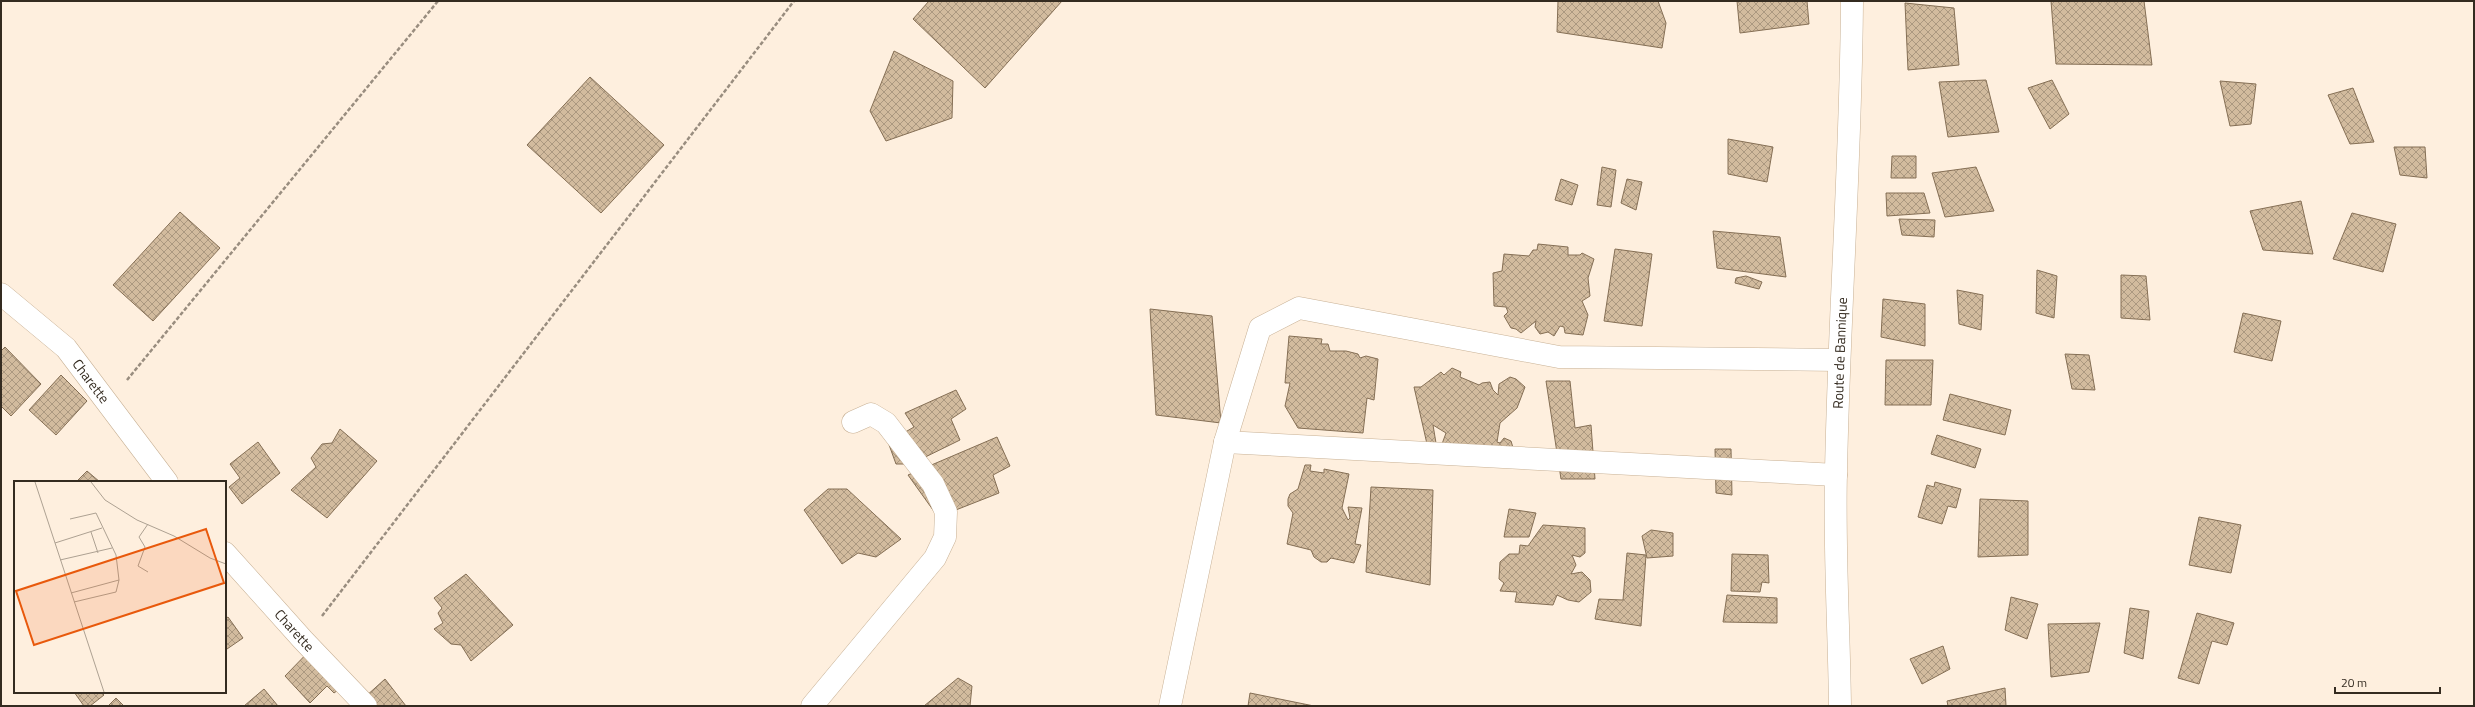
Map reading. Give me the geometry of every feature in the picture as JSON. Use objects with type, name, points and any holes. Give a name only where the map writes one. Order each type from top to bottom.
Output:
[{"type":"street","name":"Route de Bannique","points":[[1840,706],[1836,475],[1839,360],[1851,111],[1852,1]]},
{"type":"street","name":"Charette","points":[[1,294],[66,348],[166,481]]},
{"type":"street","points":[[1170,706],[1225,442],[1260,328],[1299,308],[1559,357],[1839,360]]},
{"type":"street","points":[[812,706],[935,558],[945,537],[946,512],[933,484],[886,423],[871,414],[853,422]]},
{"type":"street","points":[[1225,442],[1836,475]]},
{"type":"street","name":"Charette","points":[[226,554],[303,640],[366,706]]},
{"type":"path","points":[[108,403],[438,1]]},
{"type":"path","points":[[303,640],[794,1]]},
{"type":"building","points":[[929,1],[1062,1],[985,88],[913,19]]},
{"type":"building","points":[[1558,1],[1658,1],[1666,23],[1662,48],[1557,32]]},
{"type":"building","points":[[1737,1],[1807,1],[1809,24],[1740,33]]},
{"type":"building","points":[[2051,1],[2144,1],[2152,65],[2056,64]]},
{"type":"building","points":[[1905,3],[1954,8],[1959,65],[1908,70]]},
{"type":"building","points":[[894,51],[953,81],[952,118],[886,141],[870,111]]},
{"type":"building","points":[[590,77],[664,145],[601,213],[527,145]]},
{"type":"building","points":[[1986,80],[1999,132],[1948,137],[1939,82]]},
{"type":"building","points":[[2052,80],[2069,114],[2050,129],[2028,88]]},
{"type":"building","points":[[2220,81],[2256,84],[2251,124],[2230,126]]},
{"type":"building","points":[[2353,88],[2374,142],[2350,144],[2328,95]]},
{"type":"building","points":[[1728,139],[1773,147],[1767,182],[1728,174]]},
{"type":"building","points":[[2394,147],[2425,147],[2427,178],[2400,175]]},
{"type":"building","points":[[1892,156],[1916,156],[1916,178],[1891,178]]},
{"type":"building","points":[[1602,167],[1616,170],[1611,207],[1597,205]]},
{"type":"building","points":[[1976,167],[1994,211],[1945,217],[1932,173]]},
{"type":"building","points":[[1561,179],[1578,185],[1572,205],[1555,200]]},
{"type":"building","points":[[1627,179],[1642,182],[1636,210],[1621,203]]},
{"type":"building","points":[[1886,193],[1924,193],[1930,213],[1887,216]]},
{"type":"building","points":[[2301,201],[2313,254],[2263,250],[2250,211]]},
{"type":"building","points":[[180,212],[220,248],[153,321],[113,285]]},
{"type":"building","points":[[2352,213],[2396,224],[2383,272],[2333,259]]},
{"type":"building","points":[[1899,219],[1935,220],[1934,237],[1902,235]]},
{"type":"building","points":[[1713,231],[1780,237],[1786,277],[1717,268]]},
{"type":"building","points":[[1538,244],[1568,247],[1568,255],[1580,255],[1582,253],[1594,259],[1588,278],[1590,296],[1582,301],[1588,315],[1583,335],[1565,333],[1564,327],[1560,326],[1554,336],[1548,332],[1540,334],[1535,327],[1536,321],[1521,333],[1516,329],[1511,328],[1504,316],[1508,312],[1506,307],[1494,306],[1493,273],[1502,271],[1504,254],[1529,256],[1533,250],[1537,250]]},
{"type":"building","points":[[1615,249],[1652,254],[1642,326],[1604,321]]},
{"type":"building","points":[[2037,270],[2057,276],[2054,318],[2036,313]]},
{"type":"building","points":[[2121,275],[2146,276],[2150,320],[2121,318]]},
{"type":"building","points":[[1746,276],[1762,282],[1759,289],[1735,283],[1736,278]]},
{"type":"building","points":[[1957,290],[1983,295],[1981,330],[1959,324]]},
{"type":"building","points":[[1883,299],[1925,304],[1925,346],[1881,337]]},
{"type":"building","points":[[1150,309],[1212,316],[1221,423],[1156,415]]},
{"type":"building","points":[[2243,313],[2281,321],[2272,361],[2234,352]]},
{"type":"building","points":[[1289,336],[1322,339],[1321,344],[1328,344],[1330,351],[1346,351],[1358,354],[1360,358],[1366,356],[1378,359],[1374,400],[1367,398],[1363,433],[1298,428],[1285,406],[1290,383],[1285,383]]},
{"type":"building","points":[[5,347],[41,384],[11,416],[1,406],[1,351]]},
{"type":"building","points":[[2065,354],[2089,355],[2095,390],[2072,389]]},
{"type":"building","points":[[1886,360],[1933,360],[1931,405],[1885,405]]},
{"type":"building","points":[[1452,368],[1461,372],[1460,377],[1479,385],[1490,382],[1493,390],[1498,395],[1499,384],[1510,377],[1516,379],[1525,387],[1517,408],[1500,423],[1497,442],[1500,443],[1504,438],[1511,441],[1514,451],[1442,444],[1446,433],[1433,425],[1436,443],[1427,444],[1414,387],[1421,387],[1441,372],[1444,375]]},
{"type":"building","points":[[61,375],[87,401],[56,435],[29,410]]},
{"type":"building","points":[[1546,381],[1570,381],[1575,428],[1591,425],[1595,479],[1561,479]]},
{"type":"building","points":[[956,390],[966,409],[951,419],[960,440],[911,464],[896,464],[888,442],[914,427],[905,413]]},
{"type":"building","points":[[1950,394],[2011,410],[2005,435],[1943,420]]},
{"type":"building","points":[[340,429],[377,461],[327,518],[291,490],[316,467],[311,458],[322,444],[332,443]]},
{"type":"building","points":[[1937,435],[1981,449],[1975,468],[1931,454]]},
{"type":"building","points":[[997,437],[1010,466],[993,475],[999,493],[938,517],[908,475]]},
{"type":"building","points":[[258,442],[280,473],[242,504],[229,487],[240,478],[230,464]]},
{"type":"building","points":[[1715,449],[1731,449],[1732,495],[1716,493]]},
{"type":"building","points":[[1305,465],[1311,465],[1310,471],[1324,473],[1324,469],[1349,474],[1342,508],[1348,520],[1350,518],[1348,507],[1362,508],[1355,544],[1361,545],[1354,563],[1331,558],[1327,562],[1321,562],[1314,557],[1311,550],[1287,544],[1293,513],[1288,506],[1288,499],[1290,494],[1298,489]]},
{"type":"building","points":[[87,471],[99,481],[77,481]]},
{"type":"building","points":[[1935,482],[1961,489],[1956,508],[1948,506],[1942,524],[1918,517],[1927,485],[1934,487]]},
{"type":"building","points":[[1371,487],[1433,490],[1430,585],[1366,572]]},
{"type":"building","points":[[828,489],[847,489],[901,539],[876,557],[858,553],[842,564],[804,510]]},
{"type":"building","points":[[1980,499],[2028,501],[2028,555],[1978,557]]},
{"type":"building","points":[[1509,509],[1536,513],[1529,537],[1504,537]]},
{"type":"building","points":[[2199,517],[2241,525],[2231,573],[2189,565]]},
{"type":"building","points":[[1543,525],[1585,528],[1585,553],[1580,557],[1572,555],[1576,565],[1571,574],[1582,572],[1590,580],[1591,592],[1579,602],[1568,600],[1557,595],[1553,605],[1515,602],[1517,592],[1500,591],[1504,583],[1499,579],[1500,562],[1509,554],[1519,554],[1520,545],[1528,546]]},
{"type":"building","points":[[1651,530],[1673,533],[1673,556],[1647,558],[1642,536]]},
{"type":"building","points":[[1627,553],[1646,555],[1641,626],[1595,619],[1599,599],[1623,600]]},
{"type":"building","points":[[1732,554],[1768,555],[1769,583],[1762,582],[1760,592],[1731,591]]},
{"type":"building","points":[[466,574],[513,625],[471,661],[461,645],[451,644],[434,629],[443,623],[438,613],[442,608],[434,598]]},
{"type":"building","points":[[1727,595],[1777,598],[1777,623],[1723,622]]},
{"type":"building","points":[[2011,597],[2038,604],[2027,639],[2005,630]]},
{"type":"building","points":[[2130,608],[2149,611],[2143,659],[2124,653]]},
{"type":"building","points":[[2197,613],[2234,623],[2227,645],[2212,641],[2199,684],[2178,678]]},
{"type":"building","points":[[228,617],[243,638],[227,649],[226,648],[226,618]]},
{"type":"building","points":[[2100,623],[2089,672],[2051,677],[2048,624]]},
{"type":"building","points":[[319,641],[353,679],[334,693],[327,686],[310,703],[285,676]]},
{"type":"building","points":[[1943,646],[1950,669],[1922,684],[1910,659]]},
{"type":"building","points":[[958,678],[972,686],[970,706],[924,706]]},
{"type":"building","points":[[385,679],[406,706],[355,706]]},
{"type":"building","points":[[2005,688],[2006,706],[1948,706],[1947,701]]},
{"type":"building","points":[[264,689],[278,706],[244,706]]},
{"type":"building","points":[[75,693],[102,693],[104,695],[90,706],[84,706]]},
{"type":"building","points":[[1250,693],[1314,706],[1248,706]]},
{"type":"building","points":[[116,698],[124,706],[108,706]]}]
